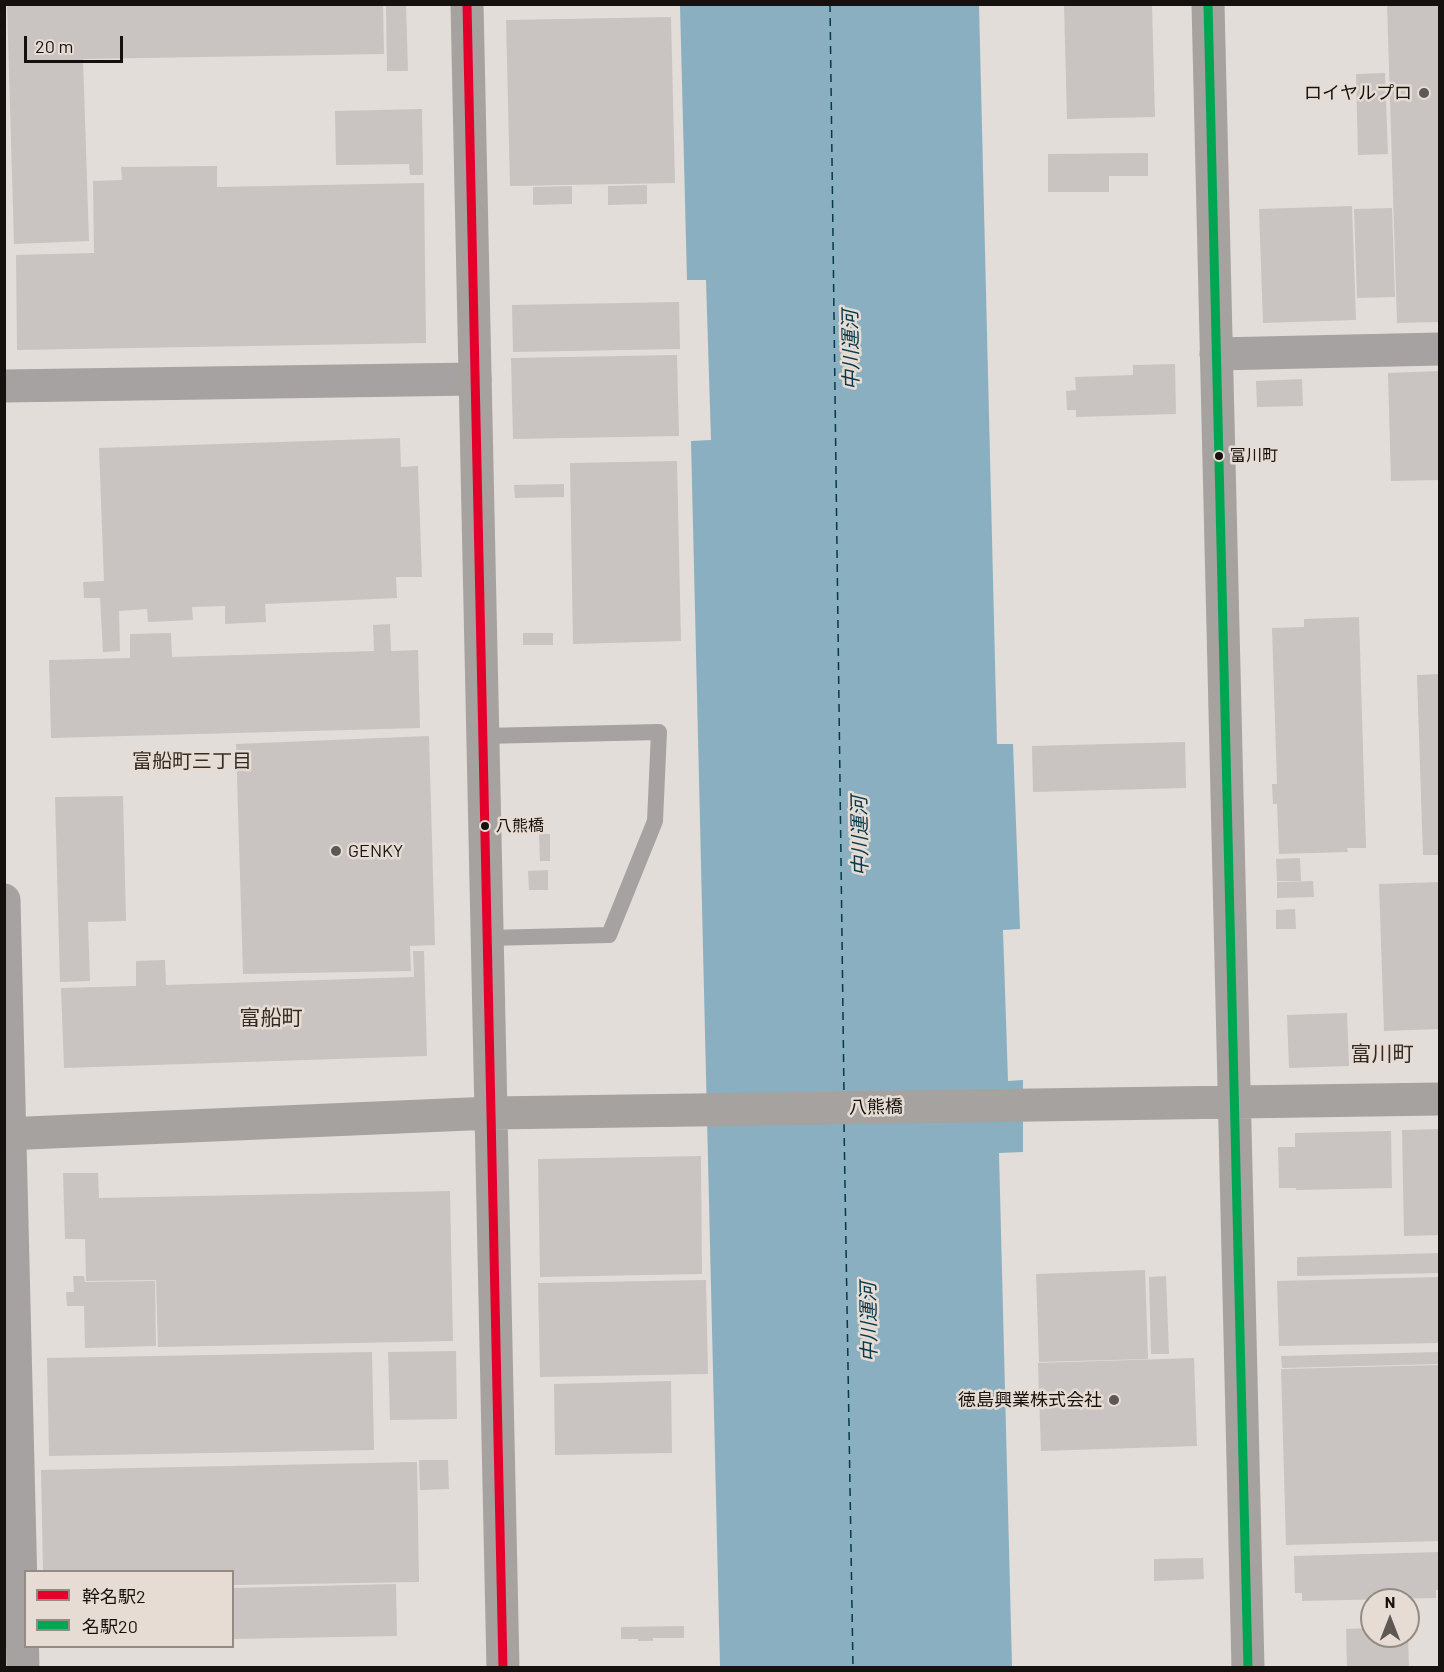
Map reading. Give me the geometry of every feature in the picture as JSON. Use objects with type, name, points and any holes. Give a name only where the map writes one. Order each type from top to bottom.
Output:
[{"type":"street","points":[[467,4],[503,1668]]},
{"type":"street","points":[[1208,4],[1248,1668]]},
{"type":"street","points":[[1216,354],[1440,349]]},
{"type":"street","points":[[4,386],[475,379]]},
{"type":"street","points":[[4,900],[10,1405],[23,1668]]},
{"type":"street","name":"八熊橋","points":[[7,1134],[492,1113],[1440,1099]]},
{"type":"lane","points":[[483,736],[659,732],[655,821],[609,935],[488,938]]},
{"type":"water","name":"中川運河","points":[[680,5],[979,5],[997,744],[1013,744],[1020,929],[1003,930],[1008,1081],[1023,1080],[1023,1152],[999,1153],[1012,1667],[720,1667],[691,441],[711,440],[706,280],[687,280]]},
{"type":"building","points":[[7,4],[383,4],[384,54],[83,59],[89,241],[14,244]]},
{"type":"building","points":[[1064,4],[1152,4],[1155,117],[1067,119]]},
{"type":"building","points":[[1387,4],[1440,4],[1440,322],[1397,323]]},
{"type":"building","points":[[386,5],[406,5],[408,71],[387,71]]},
{"type":"building","points":[[671,17],[675,183],[510,186],[506,20]]},
{"type":"building","points":[[1385,73],[1388,154],[1358,155],[1356,74]]},
{"type":"building","points":[[422,109],[423,175],[410,175],[409,164],[336,165],[335,111]]},
{"type":"building","points":[[1148,153],[1148,176],[1109,176],[1109,192],[1048,192],[1048,154]]},
{"type":"building","points":[[217,166],[217,187],[424,183],[426,343],[17,350],[16,255],[94,253],[93,181],[122,180],[121,167]]},
{"type":"building","points":[[647,185],[647,204],[608,205],[608,186]]},
{"type":"building","points":[[572,186],[572,204],[533,205],[533,187]]},
{"type":"building","points":[[1352,206],[1356,320],[1263,323],[1259,209]]},
{"type":"building","points":[[1392,208],[1395,297],[1357,298],[1354,209]]},
{"type":"building","points":[[679,302],[680,349],[513,352],[512,305]]},
{"type":"building","points":[[677,355],[679,436],[513,439],[511,358]]},
{"type":"building","points":[[1175,364],[1176,414],[1076,417],[1076,410],[1067,410],[1066,391],[1076,390],[1075,377],[1133,375],[1133,365]]},
{"type":"building","points":[[1440,371],[1440,480],[1391,481],[1388,373]]},
{"type":"building","points":[[1302,379],[1303,406],[1257,407],[1256,381]]},
{"type":"building","points":[[400,438],[401,467],[418,466],[422,577],[396,577],[397,598],[265,604],[266,622],[225,624],[225,606],[192,607],[193,620],[148,622],[147,609],[119,611],[120,651],[103,652],[100,598],[84,598],[83,582],[104,581],[99,448]]},
{"type":"building","points":[[677,461],[681,641],[573,644],[570,463]]},
{"type":"building","points":[[564,484],[564,497],[515,498],[514,485]]},
{"type":"building","points":[[1359,617],[1366,848],[1347,848],[1348,852],[1279,854],[1277,804],[1273,804],[1272,784],[1277,784],[1272,628],[1304,627],[1304,619]]},
{"type":"building","points":[[390,624],[391,651],[418,650],[420,728],[51,738],[49,660],[130,658],[130,634],[171,633],[172,657],[374,651],[373,625]]},
{"type":"building","points":[[523,633],[553,633],[553,645],[523,645]]},
{"type":"building","points":[[1440,674],[1440,855],[1423,855],[1417,675]]},
{"type":"building","points":[[429,736],[435,945],[410,946],[411,971],[243,974],[236,744]]},
{"type":"building","points":[[1185,742],[1186,788],[1033,792],[1032,746]]},
{"type":"building","points":[[123,796],[126,921],[88,922],[90,981],[60,982],[55,797]]},
{"type":"building","points":[[539,834],[550,834],[550,861],[540,861]]},
{"type":"building","points":[[1300,858],[1301,881],[1277,881],[1276,859]]},
{"type":"building","points":[[548,870],[548,890],[529,890],[528,871]]},
{"type":"building","points":[[1313,881],[1314,897],[1277,898],[1277,882]]},
{"type":"building","points":[[1440,882],[1440,1029],[1384,1031],[1379,884]]},
{"type":"building","points":[[1295,909],[1296,929],[1276,929],[1276,910]]},
{"type":"building","points":[[413,951],[424,951],[427,1056],[64,1068],[61,988],[136,986],[136,961],[165,960],[166,985],[414,977]]},
{"type":"building","points":[[1347,1013],[1349,1066],[1289,1068],[1287,1015]]},
{"type":"building","points":[[1440,1129],[1440,1235],[1404,1236],[1402,1130]]},
{"type":"building","points":[[1391,1131],[1392,1188],[1296,1190],[1296,1188],[1279,1188],[1278,1147],[1295,1147],[1295,1133]]},
{"type":"building","points":[[701,1156],[702,1274],[540,1277],[538,1159]]},
{"type":"building","points":[[63,1173],[98,1173],[99,1198],[450,1191],[453,1341],[158,1347],[156,1280],[86,1281],[85,1239],[65,1239]]},
{"type":"building","points":[[1440,1253],[1440,1273],[1297,1276],[1297,1257]]},
{"type":"building","points":[[1145,1270],[1148,1359],[1039,1362],[1036,1274]]},
{"type":"building","points":[[73,1276],[84,1276],[85,1282],[155,1281],[156,1346],[85,1348],[84,1306],[67,1306],[66,1292],[74,1292]]},
{"type":"building","points":[[1166,1276],[1169,1354],[1151,1354],[1149,1277]]},
{"type":"building","points":[[1440,1277],[1440,1343],[1279,1346],[1277,1281]]},
{"type":"building","points":[[706,1280],[708,1374],[540,1377],[538,1283]]},
{"type":"building","points":[[456,1351],[457,1419],[390,1420],[388,1352]]},
{"type":"building","points":[[372,1352],[374,1450],[49,1456],[47,1358]]},
{"type":"building","points":[[1440,1352],[1440,1364],[1282,1368],[1281,1356]]},
{"type":"building","points":[[1194,1358],[1197,1446],[1041,1451],[1038,1363]]},
{"type":"building","points":[[1440,1365],[1440,1541],[1286,1545],[1281,1369]]},
{"type":"building","points":[[671,1381],[672,1453],[555,1455],[554,1384]]},
{"type":"building","points":[[419,1460],[448,1460],[449,1489],[420,1490]]},
{"type":"building","points":[[417,1462],[419,1582],[234,1585],[234,1570],[43,1570],[41,1470]]},
{"type":"building","points":[[1440,1552],[1440,1590],[1436,1590],[1436,1598],[1420,1598],[1420,1588],[1360,1588],[1360,1600],[1302,1601],[1302,1593],[1295,1593],[1294,1556]]},
{"type":"building","points":[[1203,1558],[1204,1579],[1154,1581],[1154,1559]]},
{"type":"building","points":[[396,1584],[397,1636],[234,1639],[234,1588]]},
{"type":"building","points":[[684,1626],[684,1638],[653,1638],[653,1641],[621,1639],[621,1627]]},
{"type":"building","points":[[1360,1628],[1360,1648],[1408,1648],[1409,1668],[1347,1668],[1346,1629]]},
{"type":"ferry route","points":[[830,4],[844,1093]]},
{"type":"ferry route","points":[[844,1124],[853,1668]]},
{"type":"transit line","name":"幹名駅2","points":[[467,4],[503,1668]]},
{"type":"transit line","name":"名駅20","points":[[1208,4],[1248,1668]]},
{"type":"place","name":"ロイヤルプロ","points":[[1424,93]]},
{"type":"place","name":"富川町","points":[[1219,456]]},
{"type":"place","name":"八熊橋","points":[[485,826]]},
{"type":"place","name":"GENKY","points":[[336,851]]},
{"type":"place","name":"徳島興業株式会社","points":[[1114,1400]]},
{"type":"district","name":"富船町三丁目","points":[[192,761]]},
{"type":"district","name":"富船町","points":[[271,1018]]},
{"type":"district","name":"富川町","points":[[1382,1054]]}]
